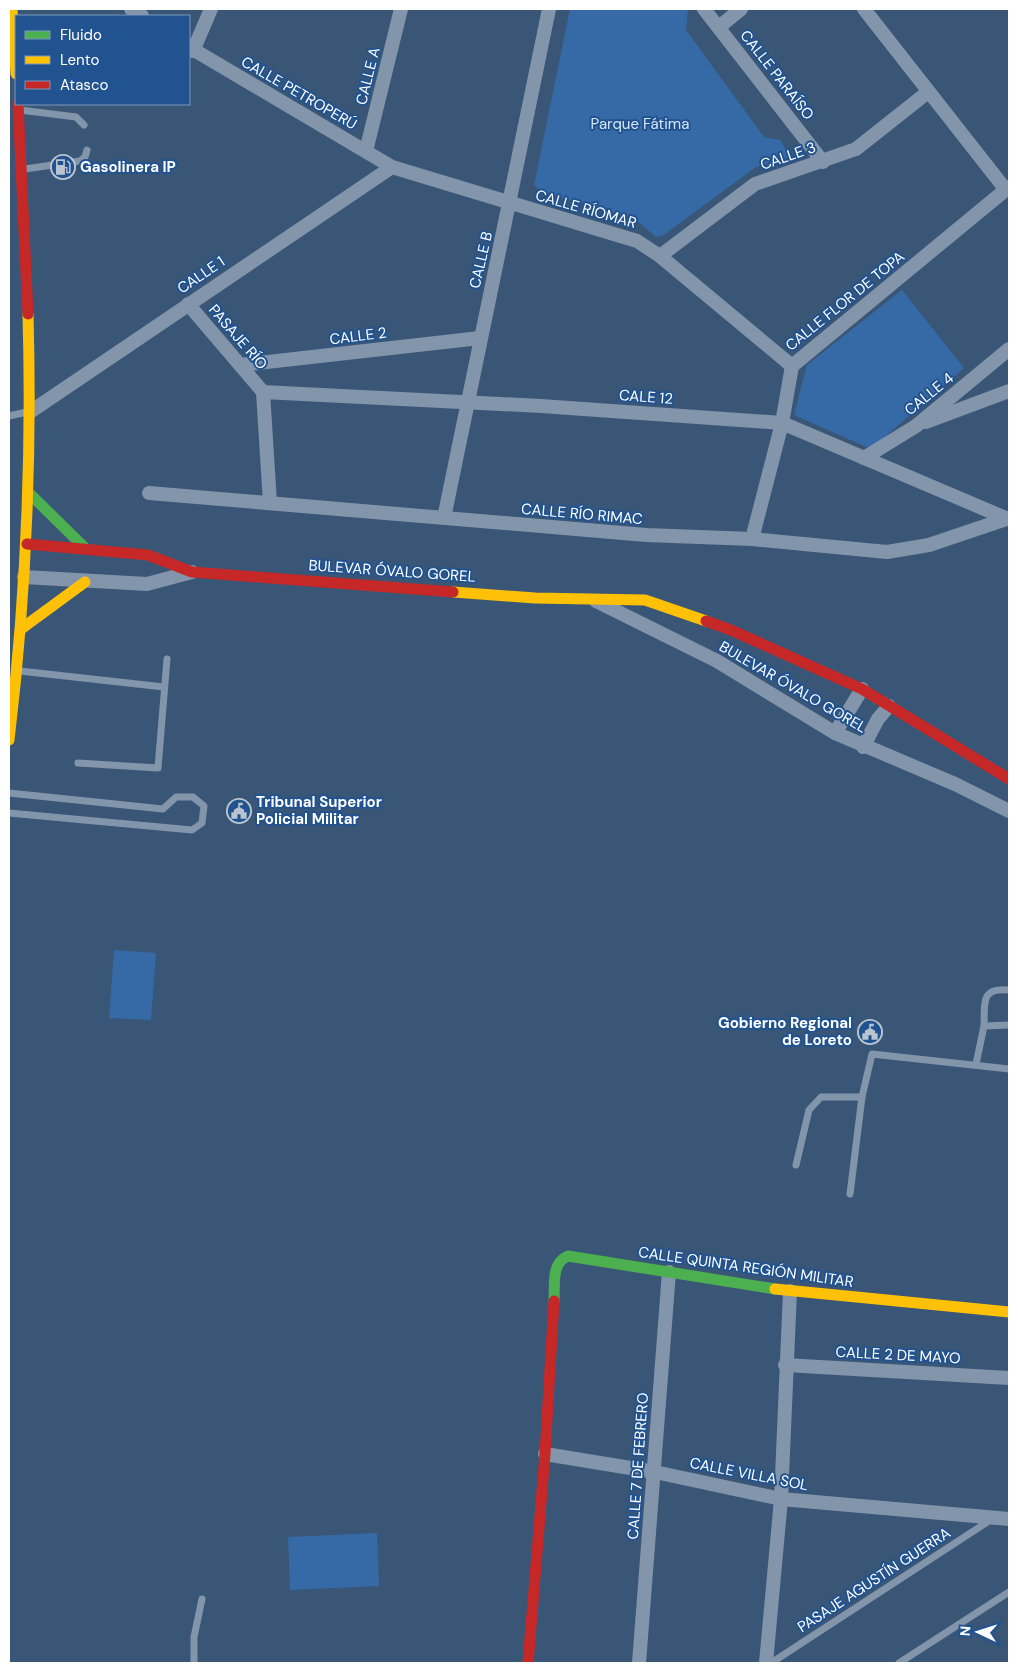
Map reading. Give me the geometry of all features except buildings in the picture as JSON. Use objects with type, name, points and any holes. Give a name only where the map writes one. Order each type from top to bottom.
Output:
[{"type":"street","points":[[12,9],[15,58]]},
{"type":"street","points":[[191,49],[211,9]]},
{"type":"street","name":"CALLE A","points":[[366,151],[401,9]]},
{"type":"street","name":"CALLE B","points":[[444,518],[550,9]]},
{"type":"street","name":"CALLE PARAÍSO","points":[[704,9],[823,162]]},
{"type":"street","points":[[719,27],[742,9]]},
{"type":"street","points":[[864,9],[928,92],[1007,189]]},
{"type":"street","name":"CALLE PETROPERÚ","points":[[191,49],[392,167]]},
{"type":"street","name":"CALLE 3","points":[[660,256],[755,184],[856,149],[928,92]]},
{"type":"street","points":[[9,740],[18,671],[30,494],[30,412],[22,170],[18,107]]},
{"type":"street","name":"CALLE RÍOMAR","points":[[392,167],[510,205],[637,241],[660,256],[792,366]]},
{"type":"street","name":"CALLE 1","points":[[30,412],[392,167]]},
{"type":"street","name":"CALLE FLOR DE TOPA","points":[[752,539],[782,423],[792,366],[1007,189]]},
{"type":"street","name":"PASAJE RÍO","points":[[188,304],[263,392]]},
{"type":"street","name":"CALLE 2","points":[[240,365],[480,338]]},
{"type":"street","name":"CALLE 4","points":[[864,458],[916,426],[1009,349]]},
{"type":"street","points":[[916,426],[1009,391]]},
{"type":"street","points":[[263,392],[270,503]]},
{"type":"street","name":"CALE 12","points":[[263,392],[468,402],[782,423],[1009,518]]},
{"type":"street","name":"CALLE RÍO RIMAC","points":[[149,493],[646,535],[752,539],[887,552],[929,545],[1009,518]]},
{"type":"street","points":[[30,494],[85,548]]},
{"type":"street","name":"BULEVAR ÓVALO GOREL","points":[[27,544],[148,554],[192,572],[535,598],[645,600],[731,630],[862,689],[1009,779]]},
{"type":"street","name":"BULEVAR ÓVALO GOREL","points":[[24,577],[85,582],[147,584],[192,572]]},
{"type":"street","points":[[21,629],[85,582]]},
{"type":"street","name":"BULEVAR ÓVALO GOREL","points":[[590,598],[717,661],[835,733],[863,747],[955,784],[1009,811]]},
{"type":"street","points":[[835,733],[862,689]]},
{"type":"street","points":[[863,747],[878,719],[889,706]]},
{"type":"street","name":"CALLE QUINTA REGIÓN MILITAR","points":[[545,1454],[556,1265],[560,1259],[568,1256],[790,1291],[1009,1312]]},
{"type":"street","name":"CALLE 7 DE FEBRERO","points":[[639,1663],[669,1272]]},
{"type":"street","points":[[766,1663],[781,1499],[790,1291]]},
{"type":"street","name":"CALLE 2 DE MAYO","points":[[786,1365],[1009,1378]]},
{"type":"street","points":[[528,1663],[545,1454]]},
{"type":"street","name":"CALLE VILLA SOL","points":[[545,1454],[655,1472],[781,1499],[1009,1519]]},
{"type":"lane","points":[[18,107],[76,117],[84,125]]},
{"type":"lane","points":[[22,170],[80,161],[85,157],[87,150]]},
{"type":"lane","points":[[9,416],[30,412]]},
{"type":"lane","points":[[78,763],[158,768],[167,659]]},
{"type":"lane","points":[[18,671],[164,687]]},
{"type":"lane","points":[[9,793],[163,809],[176,797],[193,797],[204,806],[202,823],[192,830],[9,813]]},
{"type":"lane","points":[[976,1064],[984,1026],[985,1001],[989,992],[995,989],[1009,990]]},
{"type":"lane","points":[[984,1026],[1009,1025]]},
{"type":"lane","points":[[850,1194],[862,1097],[872,1054],[1009,1069]]},
{"type":"lane","points":[[796,1165],[809,1110],[821,1097],[862,1097]]},
{"type":"lane","name":"PASAJE AGUSTÍN GUERRA","points":[[771,1663],[992,1519]]},
{"type":"lane","points":[[899,1663],[1009,1592]]},
{"type":"lane","points":[[194,1663],[194,1637],[202,1599]]},
{"type":"green space","name":"Parque Fátima","points":[[570,9],[688,9],[686,30],[764,137],[780,140],[790,157],[756,167],[662,236],[656,237],[635,219],[543,192],[534,185]]},
{"type":"green space","points":[[902,290],[964,368],[871,449],[794,415],[807,365]]},
{"type":"green space","points":[[114,950],[156,953],[151,1020],[109,1018]]},
{"type":"green space","points":[[377,1533],[379,1586],[290,1590],[288,1537]]},
{"type":"traffic: fast","points":[[30,494],[85,548]]},
{"type":"traffic: fast","points":[[554,1301],[556,1269],[563,1259],[568,1256],[775,1289]]},
{"type":"traffic: slow","points":[[12,9],[15,58]]},
{"type":"traffic: slow","points":[[9,740],[24,581],[29,421],[28,314]]},
{"type":"traffic: slow","points":[[21,629],[85,582]]},
{"type":"traffic: slow","points":[[453,592],[535,598],[645,600],[706,621]]},
{"type":"traffic: slow","points":[[775,1289],[1009,1312]]},
{"type":"traffic: jam","points":[[18,105],[28,314]]},
{"type":"traffic: jam","points":[[27,544],[148,555],[192,572],[453,592]]},
{"type":"traffic: jam","points":[[706,621],[731,630],[862,689],[1009,779]]},
{"type":"traffic: jam","points":[[528,1663],[545,1454],[554,1301]]},
{"type":"place","name":"Gasolinera IP","points":[[63,167]]},
{"type":"place","name":"Tribunal Superior Policial Militar","points":[[239,811]]},
{"type":"place","name":"Gobierno Regional de Loreto","points":[[870,1032]]}]
